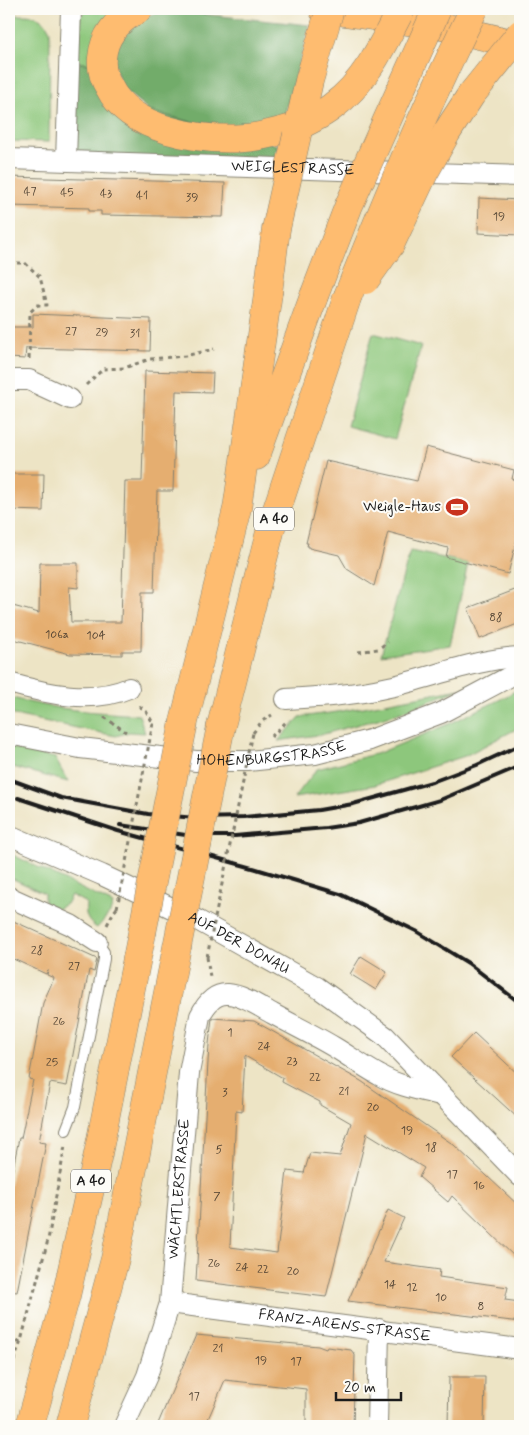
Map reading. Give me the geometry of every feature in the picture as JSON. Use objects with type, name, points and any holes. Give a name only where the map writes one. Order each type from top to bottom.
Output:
[{"type":"main road","points":[[139,9],[118,22],[112,30],[106,41],[102,60],[105,80],[111,92],[125,109],[150,124],[198,136],[246,138],[296,127],[318,117],[333,107],[358,83],[382,46],[401,9]]},
{"type":"main road","points":[[323,9],[441,26],[520,45]]},
{"type":"main road","points":[[237,509],[276,229],[309,81],[330,9]]},
{"type":"main road","name":"A 40","points":[[30,1426],[66,1296],[98,1154],[184,722],[237,509],[349,205],[437,9]]},
{"type":"main road","name":"A 40","points":[[70,1426],[115,1259],[221,726],[272,524],[347,304],[386,201],[444,70],[474,9]]},
{"type":"main road","points":[[347,304],[390,245],[424,173],[447,132],[471,95],[520,34]]},
{"type":"street","points":[[66,160],[71,9]]},
{"type":"street","name":"WEIGLESTRASSE","points":[[9,159],[520,176]]},
{"type":"street","points":[[9,380],[29,380],[70,399]]},
{"type":"street","points":[[286,698],[336,697],[388,688],[495,660],[520,657]]},
{"type":"street","name":"HOHENBURGSTRASSE","points":[[9,734],[80,748],[196,761],[248,760],[315,754],[370,740],[441,713],[520,671]]},
{"type":"street","points":[[9,683],[35,691],[82,696],[102,696],[129,688]]},
{"type":"street","name":"AUF DER DONAU","points":[[9,835],[102,875],[200,921],[317,987],[385,1036],[520,1176]]},
{"type":"street","points":[[9,897],[71,925],[102,934]]},
{"type":"street","name":"WÄCHTLERSTRASSE","points":[[124,1426],[147,1376],[170,1303],[189,1073],[200,1016],[210,1001],[221,994],[230,994],[259,1006],[332,1046],[380,1076],[398,1084],[441,1095]]},
{"type":"street","name":"FRANZ-ARENS-STRASSE","points":[[170,1303],[520,1349]]},
{"type":"street","points":[[377,1426],[379,1330]]},
{"type":"lane","points":[[66,1130],[76,1106],[104,959],[102,934]]},
{"type":"path","points":[[9,263],[25,263],[40,277],[47,305],[38,306],[30,312],[29,380]]},
{"type":"path","points":[[70,399],[103,370],[124,368],[150,359],[185,356],[214,349]]},
{"type":"path","points":[[358,652],[378,649],[388,642]]},
{"type":"path","points":[[102,934],[117,908],[153,723],[146,711],[140,707]]},
{"type":"path","points":[[207,958],[252,733],[262,721],[271,715]]},
{"type":"path","points":[[104,717],[128,734]]},
{"type":"path","name":"HOHENBURGSTRASSE","points":[[268,740],[285,723]]},
{"type":"path","points":[[9,1376],[22,1341],[48,1240],[65,1152],[66,1130]]},
{"type":"path","points":[[9,1344],[22,1341]]},
{"type":"green space","points":[[86,9],[118,9],[92,64],[72,62],[77,21]]},
{"type":"green space","points":[[171,11],[310,25],[282,124],[245,132],[155,115],[123,89],[114,66],[115,53],[119,42],[139,19],[155,13]]},
{"type":"green space","points":[[9,15],[38,17],[50,31],[49,142],[9,141]]},
{"type":"green space","points":[[72,62],[92,64],[104,99],[278,145],[274,163],[84,156],[74,150]]},
{"type":"green space","points":[[373,333],[421,346],[395,439],[347,426]]},
{"type":"green space","points":[[410,551],[468,563],[450,645],[381,655]]},
{"type":"green space","points":[[520,688],[520,727],[465,756],[375,785],[294,798],[317,769],[379,753],[449,724]]},
{"type":"green space","points":[[460,689],[399,713],[324,734],[278,741],[300,717]]},
{"type":"green space","points":[[9,697],[58,708],[139,715],[145,733],[129,732],[116,736],[9,714]]},
{"type":"green space","points":[[9,747],[55,758],[68,782],[9,766]]},
{"type":"green space","points":[[9,853],[113,904],[110,913],[97,928],[90,923],[87,917],[86,903],[71,895],[66,904],[57,909],[44,902],[44,893],[9,877]]},
{"type":"building","points":[[9,177],[225,183],[223,217],[101,215],[101,211],[89,211],[89,208],[9,206]]},
{"type":"building","points":[[479,198],[520,200],[520,235],[478,233]]},
{"type":"building","points":[[33,314],[151,319],[150,351],[26,348],[25,359],[9,358],[9,327],[33,327]]},
{"type":"building","points":[[145,371],[213,373],[212,392],[176,391],[173,491],[157,491],[154,592],[142,592],[141,651],[122,651],[122,655],[70,654],[9,638],[9,605],[39,613],[40,563],[78,563],[78,588],[69,587],[71,622],[121,622],[125,481],[142,481]]},
{"type":"building","points":[[426,447],[514,470],[512,479],[520,481],[520,527],[508,574],[446,557],[448,548],[388,532],[374,586],[347,569],[339,555],[307,546],[308,543],[306,543],[326,461],[417,481]]},
{"type":"building","points":[[9,474],[44,474],[43,511],[9,510]]},
{"type":"building","points":[[520,588],[520,623],[480,639],[468,608]]},
{"type":"building","points":[[9,919],[97,959],[94,972],[89,970],[67,1086],[50,1083],[39,1142],[46,1143],[17,1292],[9,1291],[9,1189],[33,1080],[29,1079],[43,1003],[54,978],[47,975],[48,970],[46,974],[9,957]]},
{"type":"building","points":[[361,956],[387,972],[376,990],[350,974]]},
{"type":"building","points":[[212,1018],[254,1021],[361,1081],[454,1145],[520,1207],[520,1262],[452,1196],[448,1202],[419,1177],[424,1168],[367,1133],[326,1297],[196,1281]],"holes":[[[245,1056],[283,1078],[282,1082],[320,1102],[320,1105],[351,1123],[340,1156],[310,1153],[304,1173],[287,1171],[277,1253],[230,1247],[236,1111],[242,1112]]]},
{"type":"building","points":[[474,1033],[520,1076],[520,1120],[451,1057]]},
{"type":"building","points":[[388,1210],[404,1218],[384,1262],[440,1270],[439,1277],[508,1287],[505,1300],[520,1302],[520,1322],[348,1301]]},
{"type":"building","points":[[196,1335],[351,1350],[355,1355],[353,1426],[306,1425],[306,1389],[225,1380],[205,1426],[157,1426]]},
{"type":"building","points":[[449,1377],[485,1377],[484,1426],[448,1426]]},
{"type":"railway","points":[[9,779],[61,798],[148,814],[196,818],[244,817],[319,810],[353,804],[432,782],[477,765],[520,745]]},
{"type":"railway","points":[[120,825],[192,836],[235,836],[326,828],[359,823],[440,800],[520,766]]},
{"type":"railway","points":[[18,798],[118,831],[340,894],[416,931],[468,963],[520,1003]]},
{"type":"place","name":"Weigle-Haus","points":[[457,507]]}]
